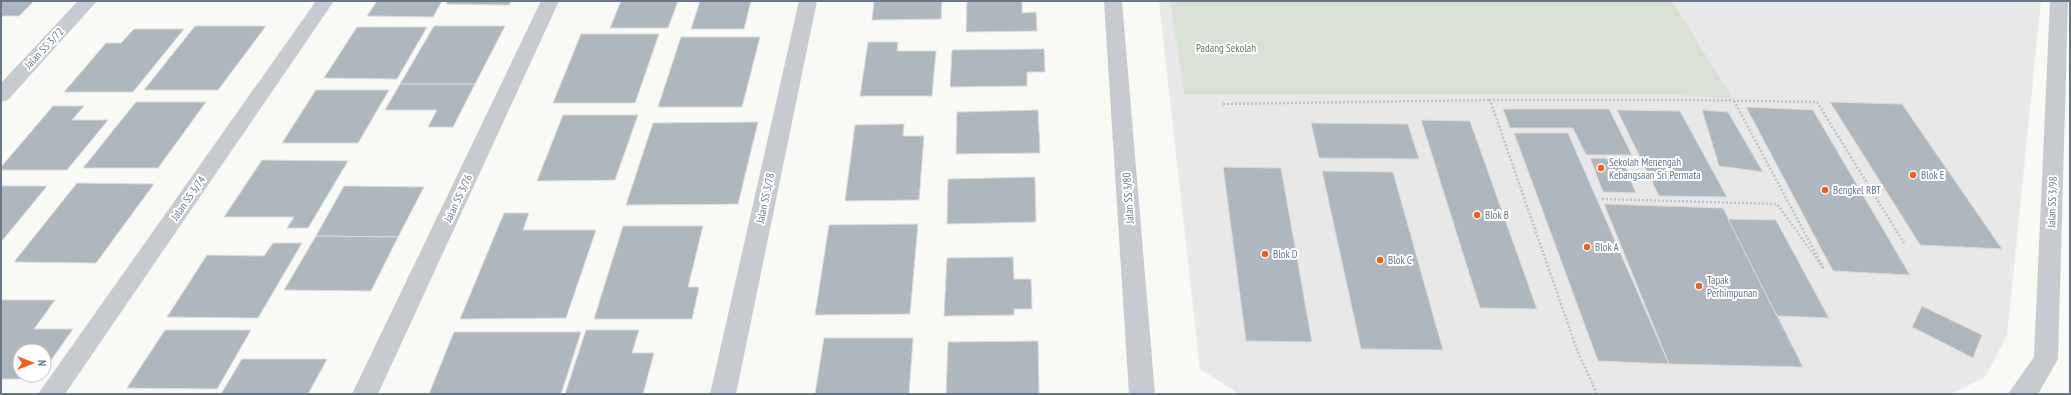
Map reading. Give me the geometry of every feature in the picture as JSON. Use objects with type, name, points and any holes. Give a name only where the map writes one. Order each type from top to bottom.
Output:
[{"type":"street","name":"Jalan SS 3/72","points":[[1,95],[88,1]]},
{"type":"street","name":"Jalan SS 3/74","points":[[51,394],[325,1]]},
{"type":"street","name":"Jalan SS 3/76","points":[[365,394],[550,1]]},
{"type":"street","name":"Jalan SS 3/78","points":[[723,394],[808,1]]},
{"type":"street","name":"Jalan SS 3/80","points":[[1113,1],[1142,394]]},
{"type":"street","name":"Jalan SS 3/98","points":[[2021,394],[2030,385],[2046,359],[2059,1]]},
{"type":"path","points":[[1602,199],[1777,204],[1824,269],[1733,99]]},
{"type":"path","points":[[1223,104],[1490,100],[1678,101],[1733,99],[1817,102],[1904,243]]},
{"type":"path","points":[[1490,100],[1577,350],[1597,394]]},
{"type":"shaded area","name":"Sekolah Menengah Kebangsaan Sri Permata","points":[[1159,1],[2041,1],[2007,335],[1985,377],[1951,394],[1239,394],[1200,369]]},
{"type":"green space","name":"Padang Sekolah","points":[[1170,1],[1672,1],[1733,99],[1680,95],[1185,95]]},
{"type":"building","points":[[1,1],[34,1],[19,16],[1,16]]},
{"type":"building","points":[[377,1],[442,1],[433,17],[367,16]]},
{"type":"building","points":[[448,1],[511,1],[509,5],[446,4]]},
{"type":"building","points":[[621,1],[678,1],[668,28],[610,28]]},
{"type":"building","points":[[700,1],[751,1],[744,29],[691,29]]},
{"type":"building","points":[[874,1],[942,1],[941,19],[872,20]]},
{"type":"building","points":[[967,1],[1022,1],[1022,13],[1036,12],[1037,31],[966,32]]},
{"type":"building","points":[[195,26],[266,26],[218,90],[144,90]]},
{"type":"building","points":[[434,26],[505,26],[475,84],[400,84]]},
{"type":"building","points":[[357,27],[427,27],[397,79],[324,78]]},
{"type":"building","points":[[134,29],[184,29],[133,92],[64,92],[106,43],[121,43]]},
{"type":"building","points":[[581,34],[659,34],[635,103],[553,103]]},
{"type":"building","points":[[681,37],[760,37],[742,107],[658,107]]},
{"type":"building","points":[[868,42],[898,42],[897,51],[936,51],[932,96],[860,96]]},
{"type":"building","points":[[1044,49],[1045,72],[1027,72],[1027,86],[950,87],[952,50]]},
{"type":"building","points":[[400,84],[475,84],[453,127],[428,127],[437,110],[385,110]]},
{"type":"building","points":[[316,90],[389,90],[358,143],[282,143]]},
{"type":"building","points":[[136,102],[206,102],[158,168],[83,168]]},
{"type":"building","name":"Blok E","points":[[1830,102],[1902,104],[2002,249],[1920,245]]},
{"type":"building","points":[[53,106],[84,106],[72,120],[108,120],[67,170],[1,170],[1,167]]},
{"type":"building","name":"Bengkel RBT","points":[[1746,107],[1813,110],[1910,275],[1833,271]]},
{"type":"building","points":[[1503,109],[1609,109],[1632,155],[1586,155],[1573,128],[1510,128]]},
{"type":"building","points":[[1038,110],[1040,153],[956,154],[957,112]]},
{"type":"building","points":[[1617,110],[1680,111],[1727,197],[1659,196]]},
{"type":"building","points":[[1702,110],[1728,112],[1763,172],[1719,166]]},
{"type":"building","points":[[563,115],[638,115],[615,180],[537,181]]},
{"type":"building","name":"Blok B","points":[[1421,120],[1470,121],[1537,309],[1480,308]]},
{"type":"building","points":[[758,122],[738,204],[626,205],[653,123]]},
{"type":"building","points":[[1311,123],[1408,124],[1419,159],[1319,158]]},
{"type":"building","points":[[904,124],[903,136],[924,136],[919,200],[845,201],[855,125]]},
{"type":"building","name":"Blok A","points":[[1514,133],[1568,133],[1669,364],[1598,361]]},
{"type":"building","points":[[1590,158],[1622,159],[1636,193],[1603,192]]},
{"type":"building","points":[[262,160],[348,161],[308,228],[287,228],[294,217],[224,217]]},
{"type":"building","name":"Blok D","points":[[1223,167],[1281,168],[1312,342],[1246,341]]},
{"type":"building","name":"Blok C","points":[[1322,171],[1393,172],[1443,350],[1361,349]]},
{"type":"building","points":[[1035,177],[1036,222],[947,224],[948,179]]},
{"type":"building","points":[[77,183],[154,184],[96,263],[14,262]]},
{"type":"building","points":[[1,186],[47,186],[1,242]]},
{"type":"building","points":[[344,186],[424,187],[398,237],[316,236]]},
{"type":"building","name":"Tapak Perhimpunan","points":[[1604,204],[1723,208],[1803,367],[1669,364]]},
{"type":"building","points":[[504,213],[529,213],[523,230],[596,230],[566,318],[460,319]]},
{"type":"building","points":[[1728,219],[1776,220],[1829,318],[1777,316]]},
{"type":"building","points":[[918,224],[910,314],[815,315],[829,225]]},
{"type":"building","points":[[623,226],[703,226],[688,287],[699,287],[692,319],[594,319]]},
{"type":"building","points":[[316,236],[398,237],[371,291],[284,290]]},
{"type":"building","points":[[273,243],[302,243],[258,318],[167,317],[207,255],[264,256]]},
{"type":"building","points":[[1013,257],[1014,279],[1031,279],[1032,309],[1014,309],[1014,315],[944,316],[947,258]]},
{"type":"building","points":[[1,300],[55,300],[34,329],[73,329],[52,359],[52,343],[12,343],[12,379],[1,379]]},
{"type":"building","points":[[1922,306],[1982,335],[1973,358],[1912,327]]},
{"type":"building","points":[[165,330],[251,330],[217,389],[127,388]]},
{"type":"building","points":[[586,330],[639,330],[632,353],[654,353],[643,394],[565,394]]},
{"type":"building","points":[[454,332],[581,332],[561,394],[429,394]]},
{"type":"building","points":[[824,338],[913,338],[909,394],[815,394]]},
{"type":"building","points":[[1038,341],[1039,394],[946,394],[948,342]]},
{"type":"building","points":[[242,359],[327,359],[308,394],[221,394]]},
{"type":"place","name":"Sekolah Menengah Kebangsaan Sri Permata","points":[[1601,168]]},
{"type":"place","name":"Blok E","points":[[1913,175]]},
{"type":"place","name":"Bengkel RBT","points":[[1825,190]]},
{"type":"place","name":"Blok B","points":[[1477,215]]},
{"type":"place","name":"Blok A","points":[[1587,247]]},
{"type":"place","name":"Blok D","points":[[1265,254]]},
{"type":"place","name":"Blok C","points":[[1380,260]]},
{"type":"place","name":"Tapak Perhimpunan","points":[[1699,286]]}]
